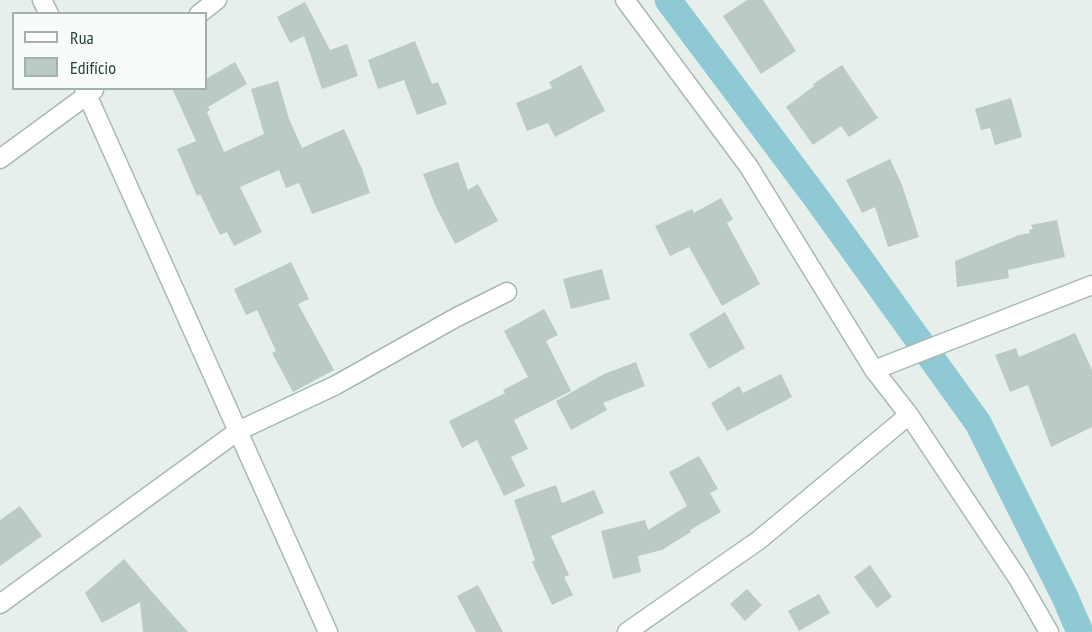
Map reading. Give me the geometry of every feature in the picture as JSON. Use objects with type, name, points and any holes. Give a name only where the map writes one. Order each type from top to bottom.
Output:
[{"type":"street","points":[[202,12],[218,0]]},
{"type":"street","points":[[625,0],[749,167],[875,370],[909,415],[1019,580],[1049,632]]},
{"type":"street","points":[[0,159],[89,91],[328,632]]},
{"type":"street","points":[[875,370],[1092,285]]},
{"type":"street","points":[[0,604],[238,431],[336,385],[455,318],[507,292]]},
{"type":"street","points":[[627,632],[759,540],[909,415]]},
{"type":"building","points":[[747,0],[763,0],[796,51],[761,74],[723,16]]},
{"type":"building","points":[[305,2],[330,50],[347,44],[358,76],[322,89],[304,36],[290,43],[277,17]]},
{"type":"building","points":[[415,41],[432,84],[438,82],[447,104],[417,115],[404,80],[378,89],[368,60]]},
{"type":"building","points":[[235,62],[247,84],[208,107],[210,110],[207,112],[224,152],[264,134],[251,89],[278,81],[289,119],[302,148],[344,129],[370,193],[312,214],[299,183],[286,188],[279,170],[240,187],[262,232],[234,246],[227,232],[220,235],[200,194],[197,196],[177,149],[196,141],[173,90],[207,90],[207,78]]},
{"type":"building","points":[[581,65],[605,111],[555,137],[548,123],[527,131],[516,103],[552,88],[549,82]]},
{"type":"building","points":[[842,65],[878,118],[849,137],[841,126],[813,145],[786,107],[814,86],[813,84]]},
{"type":"building","points":[[1011,98],[1022,137],[995,145],[990,128],[981,130],[975,109]]},
{"type":"building","points":[[890,159],[902,185],[919,237],[888,247],[875,207],[862,213],[846,180]]},
{"type":"building","points":[[458,162],[468,190],[478,184],[498,221],[455,244],[435,205],[423,174]]},
{"type":"building","points":[[721,198],[733,219],[727,223],[760,284],[722,306],[689,247],[670,256],[655,226],[692,209],[694,213]]},
{"type":"building","points":[[1057,220],[1065,257],[1008,270],[1009,278],[957,287],[955,261],[1019,235],[1030,233],[1029,230],[1033,229],[1031,225]]},
{"type":"building","points":[[291,262],[309,299],[298,304],[334,370],[293,392],[272,353],[276,351],[257,310],[246,315],[234,289]]},
{"type":"building","points":[[602,269],[610,299],[571,309],[563,279]]},
{"type":"building","points":[[544,309],[558,335],[546,341],[571,391],[514,420],[528,449],[511,457],[525,486],[504,496],[477,440],[462,448],[449,421],[505,393],[503,390],[528,377],[504,331]]},
{"type":"building","points":[[725,312],[745,348],[709,369],[689,334]]},
{"type":"building","points":[[1075,333],[1092,370],[1092,427],[1051,447],[1028,385],[1010,392],[995,355],[1016,348],[1019,357]]},
{"type":"building","points":[[636,362],[645,386],[603,403],[607,410],[571,430],[556,401],[604,374]]},
{"type":"building","points":[[781,374],[792,397],[727,431],[711,403],[739,386],[743,393]]},
{"type":"building","points":[[699,456],[718,489],[710,493],[721,512],[662,550],[638,556],[641,572],[613,579],[601,531],[645,520],[648,530],[687,506],[669,472]]},
{"type":"building","points":[[556,485],[562,503],[594,490],[604,513],[551,536],[569,575],[564,577],[573,595],[552,605],[532,562],[535,560],[514,500]]},
{"type":"building","points":[[20,506],[42,536],[0,566],[0,520]]},
{"type":"building","points":[[124,559],[188,632],[143,632],[140,602],[102,623],[85,593]]},
{"type":"building","points":[[870,565],[892,597],[877,608],[854,577]]},
{"type":"building","points":[[478,585],[503,632],[476,632],[457,596]]},
{"type":"building","points":[[747,589],[762,605],[745,621],[730,604]]},
{"type":"building","points":[[819,594],[830,613],[799,631],[788,611]]},
{"type":"waterway","points":[[668,0],[817,199],[978,423],[1065,597],[1080,632]]}]
